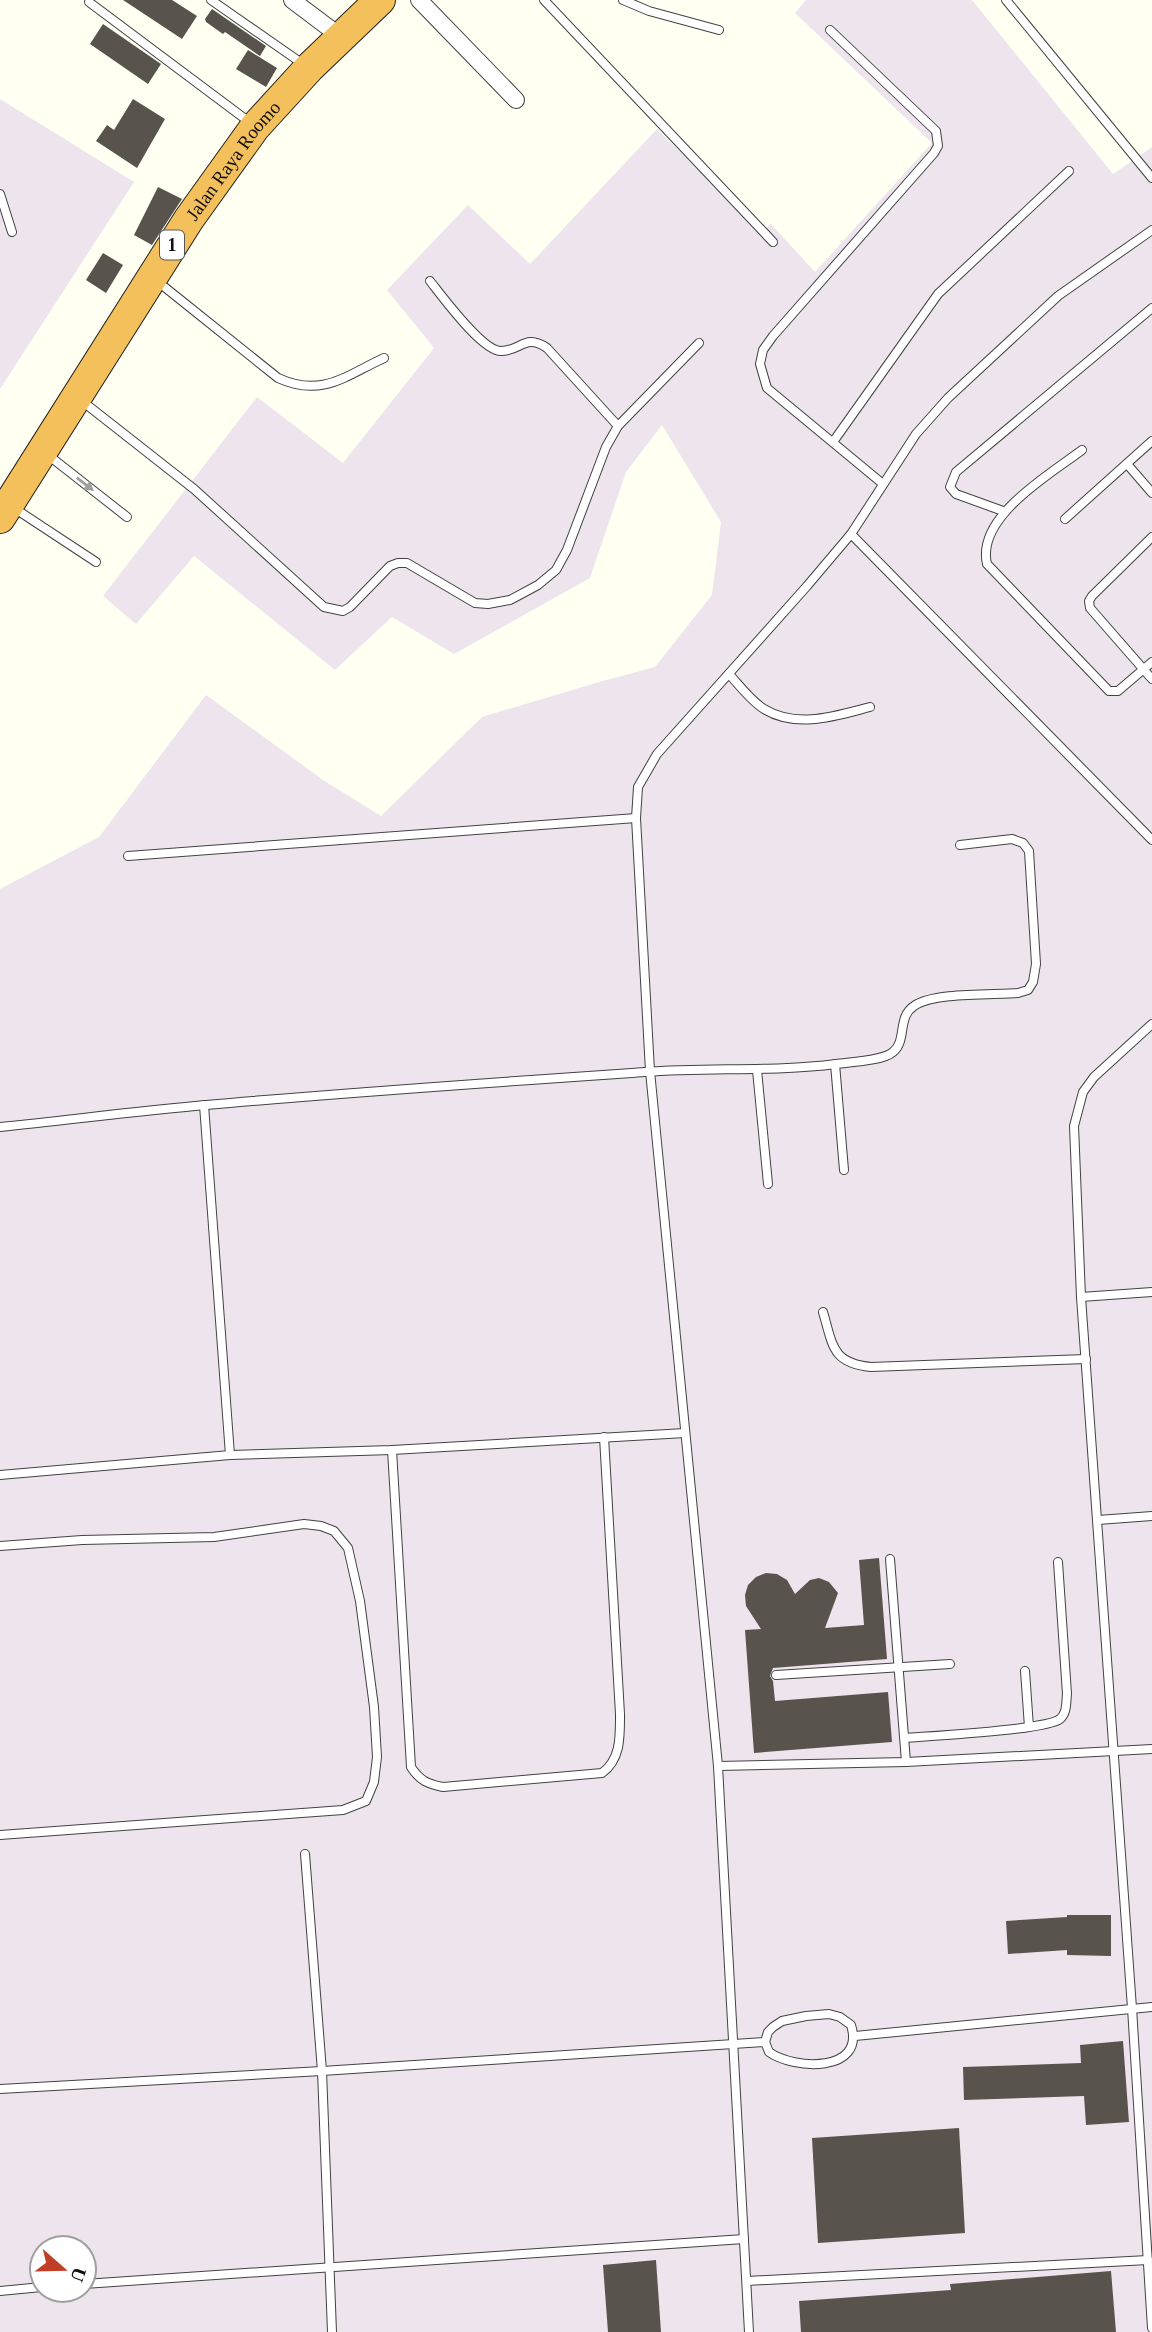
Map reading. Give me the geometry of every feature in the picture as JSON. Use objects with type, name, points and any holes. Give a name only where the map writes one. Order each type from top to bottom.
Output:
[{"type":"highway","name":"Jalan Raya Roomo","points":[[4,511],[152,277],[255,127],[309,68],[380,0]]},
{"type":"street","points":[[292,0],[341,37]]},
{"type":"street","points":[[419,0],[516,100]]},
{"type":"lane","points":[[211,0],[309,68]]},
{"type":"lane","points":[[544,0],[773,243]]},
{"type":"lane","points":[[623,0],[649,11],[719,30]]},
{"type":"lane","points":[[1006,0],[1152,178]]},
{"type":"lane","points":[[89,2],[255,127]]},
{"type":"lane","points":[[830,30],[936,131],[938,146],[772,337],[763,350],[760,364],[767,388],[883,484]]},
{"type":"lane","points":[[833,442],[938,294],[1069,171]]},
{"type":"lane","points":[[0,194],[12,232]]},
{"type":"lane","points":[[749,2332],[718,1766],[650,1071],[636,818],[638,787],[657,754],[850,534],[916,434],[948,398],[1058,296],[1152,230]]},
{"type":"lane","points":[[152,277],[278,378],[295,386],[323,387],[384,358]]},
{"type":"lane","points":[[430,281],[488,346],[503,351],[531,341],[547,348],[618,426]]},
{"type":"lane","points":[[1003,512],[956,494],[950,487],[956,472],[1152,309]]},
{"type":"lane","points":[[77,397],[194,489],[324,607],[343,611],[351,607],[390,566],[398,563],[407,564],[475,603],[488,604],[510,600],[538,585],[556,570],[567,550],[606,447],[618,426],[699,342]]},
{"type":"lane","points":[[1065,519],[1152,441]]},
{"type":"lane","points":[[1082,450],[1003,512],[986,542],[987,564],[1109,691],[1118,691],[1152,662]]},
{"type":"lane","points":[[43,451],[127,517]]},
{"type":"lane","points":[[1127,464],[1152,493]]},
{"type":"lane","points":[[4,511],[96,562]]},
{"type":"lane","points":[[850,534],[1152,840]]},
{"type":"lane","points":[[1152,537],[1089,601],[1090,608],[1152,678]]},
{"type":"lane","points":[[729,674],[763,708],[790,720],[824,719],[870,707]]},
{"type":"lane","points":[[128,856],[636,818]]},
{"type":"lane","points":[[0,1127],[204,1105],[650,1071],[757,1070],[884,1057],[899,1045],[904,1017],[911,1007],[922,1001],[943,997],[1018,993],[1028,990],[1033,982],[1036,964],[1029,851],[1023,843],[1012,839],[960,845]]},
{"type":"lane","points":[[1152,1024],[1094,1076],[1083,1092],[1074,1126],[1081,1297],[1152,2328]]},
{"type":"lane","points":[[835,1064],[844,1170]]},
{"type":"lane","points":[[757,1070],[768,1184]]},
{"type":"lane","points":[[204,1105],[230,1455]]},
{"type":"lane","points":[[1081,1297],[1152,1292]]},
{"type":"lane","points":[[823,1312],[840,1357],[853,1365],[885,1367],[1086,1359]]},
{"type":"lane","points":[[0,1475],[230,1455],[392,1450],[685,1433]]},
{"type":"lane","points":[[392,1450],[411,1767],[418,1777],[429,1784],[443,1787],[602,1773],[612,1766],[620,1736],[620,1714],[604,1437]]},
{"type":"lane","points":[[1098,1520],[1152,1516]]},
{"type":"lane","points":[[0,1546],[82,1540],[214,1537],[304,1524],[334,1531],[348,1548],[360,1601],[374,1707],[377,1757],[374,1782],[366,1801],[343,1810],[0,1835]]},
{"type":"lane","points":[[890,1559],[906,1762]]},
{"type":"lane","points":[[905,1738],[1029,1727],[1052,1724],[1062,1718],[1067,1694],[1058,1562]]},
{"type":"lane","points":[[776,1675],[950,1664]]},
{"type":"lane","points":[[1026,1671],[1029,1727]]},
{"type":"lane","points":[[718,1766],[906,1762],[1152,1749]]},
{"type":"lane","points":[[305,1854],[322,2071],[332,2332]]},
{"type":"lane","points":[[855,2036],[1152,2007]]},
{"type":"lane","points":[[829,2014],[852,2025],[855,2036],[851,2049],[843,2058],[826,2062],[786,2061],[769,2052],[765,2042],[768,2032],[782,2021],[829,2014]]},
{"type":"lane","points":[[0,2089],[765,2042]]},
{"type":"lane","points":[[98,2283],[744,2239]]},
{"type":"lane","points":[[747,2281],[1148,2260]]},
{"type":"lane","points":[[0,2291],[28,2288]]},
{"type":"shaded area","points":[[806,0],[972,0],[1113,174],[1152,147],[1152,2332],[0,2332],[0,889],[99,837],[206,695],[323,780],[381,816],[482,717],[655,667],[712,595],[721,522],[662,425],[626,472],[590,578],[454,654],[392,617],[335,670],[194,556],[136,624],[103,596],[257,397],[343,463],[434,348],[387,290],[468,205],[530,264],[657,129],[761,232],[771,224],[815,272],[932,143],[795,13]]},
{"type":"shaded area","points":[[0,99],[134,182],[0,389]]},
{"type":"building","points":[[123,0],[172,0],[197,16],[182,39]]},
{"type":"building","points":[[212,9],[266,46],[260,56],[206,22],[205,19]]},
{"type":"building","points":[[103,24],[161,64],[148,84],[90,44]]},
{"type":"building","points":[[248,50],[277,68],[266,87],[236,69]]},
{"type":"building","points":[[133,99],[165,119],[137,168],[96,141],[107,125],[114,130]]},
{"type":"building","points":[[158,187],[182,199],[152,245],[134,235]]},
{"type":"building","points":[[103,253],[123,265],[106,293],[86,280]]},
{"type":"building","points":[[879,1558],[887,1659],[773,1668],[770,1676],[775,1701],[888,1692],[892,1742],[754,1753],[745,1630],[761,1629],[746,1606],[748,1585],[756,1577],[766,1573],[777,1574],[787,1580],[795,1594],[810,1580],[819,1578],[829,1582],[838,1593],[825,1628],[864,1625],[859,1560]]},
{"type":"building","points":[[1067,1915],[1111,1915],[1111,1956],[1067,1955],[1067,1950],[1008,1954],[1006,1921]]},
{"type":"building","points":[[1123,2041],[1129,2122],[1086,2125],[1084,2096],[964,2100],[963,2067],[1081,2063],[1080,2045]]},
{"type":"building","points":[[959,2128],[965,2233],[818,2243],[812,2138]]},
{"type":"building","points":[[656,2260],[661,2332],[608,2332],[603,2265]]},
{"type":"building","points":[[1111,2271],[1116,2332],[801,2332],[799,2301],[951,2290],[950,2284]]}]
